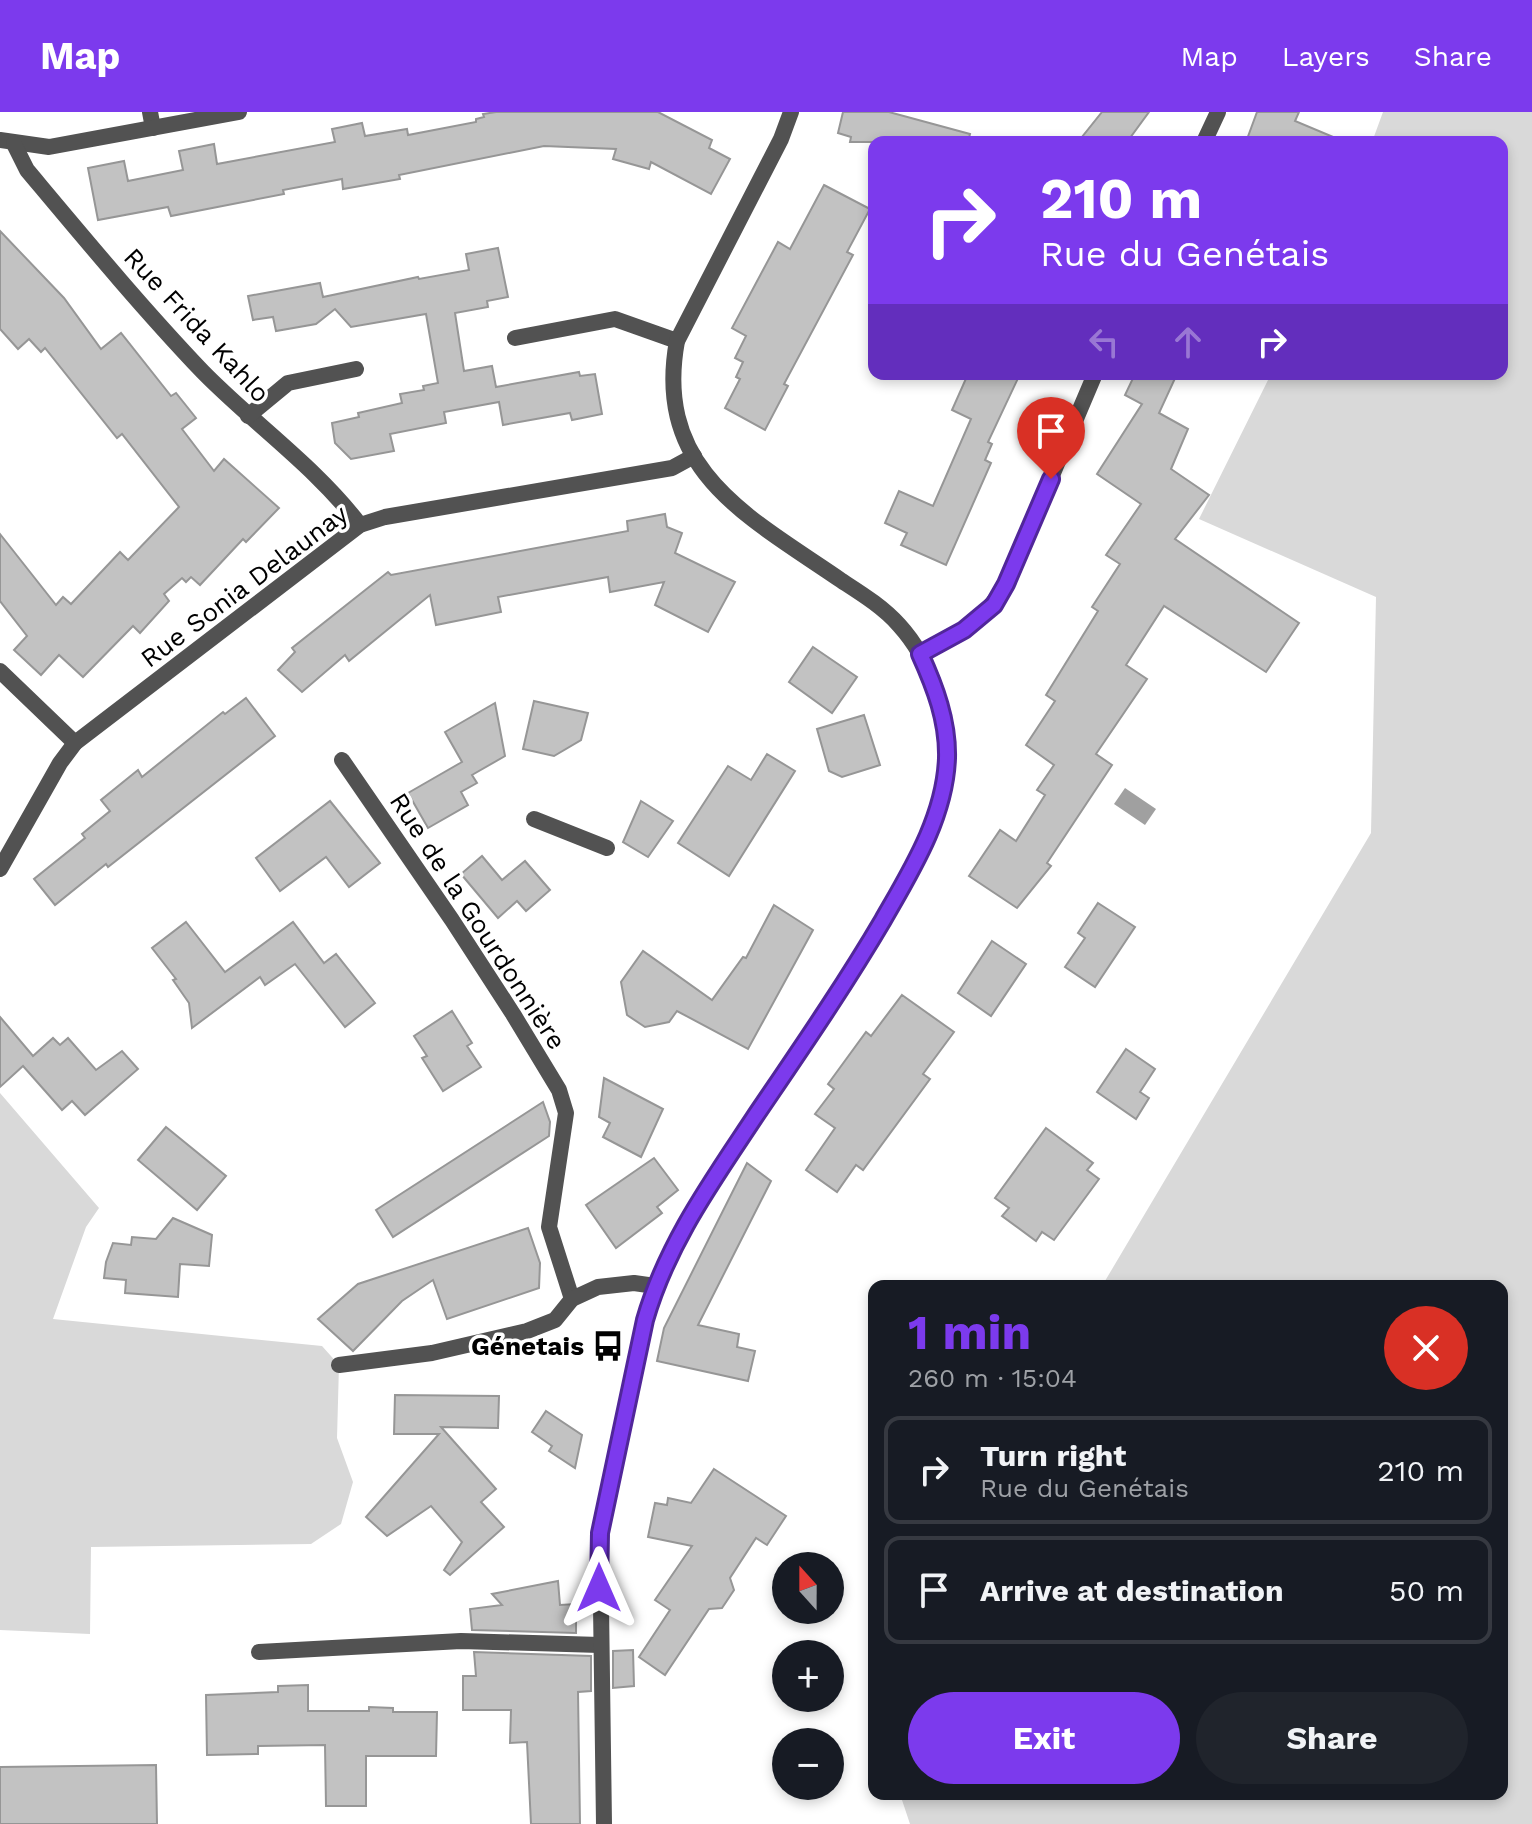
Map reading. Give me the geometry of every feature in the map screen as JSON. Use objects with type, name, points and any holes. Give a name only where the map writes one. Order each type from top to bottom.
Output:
[{"type":"street","points":[[7,142],[49,147],[152,120],[239,112]]},
{"type":"street","points":[[604,1824],[600,1533],[655,1286],[701,1197],[853,971],[903,885],[930,829],[943,791],[947,760],[940,704],[920,654],[900,626],[878,606],[736,508],[711,483],[694,456],[673,396],[677,341],[781,139],[791,112]]},
{"type":"street","points":[[1207,136],[1218,112]]},
{"type":"street","name":"Rue Frida Kahlo","points":[[7,142],[73,225],[202,370],[340,499],[360,525]]},
{"type":"street","points":[[515,338],[615,319],[677,341]]},
{"type":"street","points":[[248,416],[288,383],[356,369]]},
{"type":"street","points":[[920,654],[964,630],[994,605],[1006,584],[1092,380]]},
{"type":"street","name":"Rue Sonia Delaunay","points":[[0,869],[60,763],[75,743],[360,525],[385,517],[672,468],[694,456]]},
{"type":"street","points":[[0,671],[75,743]]},
{"type":"street","name":"Rue de la Gourdonnière","points":[[342,760],[513,1014],[559,1090],[566,1113],[549,1227],[572,1299]]},
{"type":"street","points":[[534,819],[607,848]]},
{"type":"street","points":[[339,1365],[432,1353],[527,1331],[555,1320],[572,1299],[598,1287],[634,1283],[655,1286]]},
{"type":"street","points":[[259,1652],[461,1641],[600,1645]]},
{"type":"shaded area","points":[[1383,112],[1532,112],[1532,1824],[910,1824],[902,1800],[1508,1800],[1508,1280],[1106,1280],[1371,833],[1376,597],[1199,519],[1268,380],[1508,380],[1508,136],[1374,136]]},
{"type":"shaded area","points":[[1125,788],[1156,809],[1145,825],[1114,804]]},
{"type":"shaded area","points":[[0,1093],[99,1208],[86,1227],[53,1319],[322,1346],[339,1365],[337,1438],[353,1482],[341,1524],[311,1544],[91,1547],[90,1634],[0,1630]]},
{"type":"building","points":[[658,112],[712,140],[709,148],[730,159],[711,194],[651,162],[649,169],[613,159],[616,149],[544,146],[343,189],[342,179],[171,216],[168,207],[98,220],[88,168],[124,161],[128,181],[183,170],[179,151],[214,144],[217,164],[335,142],[332,129],[362,123],[365,136],[407,129],[408,135],[476,122],[476,119],[484,117],[483,114]]},
{"type":"building","points":[[843,112],[889,112],[970,134],[868,136],[868,142],[850,142],[851,137],[838,133]]},
{"type":"building","points":[[1102,112],[1149,112],[1131,136],[1083,136]]},
{"type":"building","points":[[1257,112],[1299,112],[1295,121],[1331,136],[1248,136]]},
{"type":"building","points":[[824,185],[868,208],[847,252],[853,255],[784,384],[788,386],[765,430],[725,408],[740,379],[736,377],[743,362],[735,358],[746,336],[732,328],[778,242],[790,249]]},
{"type":"building","points":[[0,231],[64,298],[101,349],[121,333],[171,396],[176,393],[196,418],[182,429],[214,471],[224,459],[279,508],[246,542],[243,539],[200,585],[191,577],[186,582],[182,578],[164,594],[169,601],[140,633],[133,626],[83,677],[59,655],[41,675],[14,650],[27,636],[0,601],[0,534],[56,605],[63,597],[71,604],[120,552],[128,560],[179,507],[122,434],[117,438],[45,348],[41,352],[29,339],[18,349],[0,329]]},
{"type":"building","points":[[498,248],[508,297],[487,301],[488,307],[455,313],[464,371],[492,366],[496,387],[579,372],[580,376],[595,374],[602,414],[572,420],[570,413],[503,425],[499,402],[444,412],[446,423],[390,434],[394,451],[351,459],[335,443],[332,423],[359,417],[358,413],[402,403],[400,394],[424,390],[423,386],[438,383],[426,314],[351,327],[335,309],[316,324],[276,331],[273,317],[253,320],[248,296],[320,283],[323,297],[469,270],[466,254]]},
{"type":"building","points":[[965,380],[1017,380],[988,442],[992,444],[985,460],[991,463],[946,565],[901,545],[907,533],[885,523],[899,491],[933,506],[971,419],[952,410]]},
{"type":"building","points":[[1132,380],[1174,380],[1159,413],[1188,429],[1171,469],[1209,495],[1175,539],[1299,623],[1266,672],[1164,606],[1126,665],[1147,679],[1096,754],[1112,765],[1047,863],[1051,866],[1017,908],[969,876],[1000,830],[1016,841],[1045,795],[1037,790],[1054,765],[1026,745],[1055,701],[1046,695],[1098,611],[1092,607],[1120,564],[1106,555],[1141,504],[1097,474],[1142,404],[1125,395]]},
{"type":"building","points":[[665,514],[667,527],[682,533],[675,553],[735,582],[708,632],[655,605],[664,582],[610,592],[608,577],[498,597],[501,612],[436,625],[430,595],[349,661],[345,655],[302,692],[278,670],[295,652],[292,648],[388,572],[391,575],[628,531],[627,521]]},
{"type":"building","points":[[813,647],[857,677],[832,713],[789,682]]},
{"type":"building","points":[[246,698],[275,736],[55,905],[34,879],[85,838],[82,834],[110,811],[101,800],[138,770],[142,777],[223,712],[225,714]]},
{"type":"building","points":[[534,701],[588,713],[581,740],[554,756],[523,749]]},
{"type":"building","points":[[495,703],[505,756],[472,775],[477,783],[461,792],[468,805],[428,828],[408,793],[462,762],[445,732]]},
{"type":"building","points":[[864,715],[880,765],[842,777],[829,771],[817,729]]},
{"type":"building","points":[[767,754],[795,771],[729,876],[678,843],[728,766],[751,780]]},
{"type":"building","points":[[330,801],[380,863],[349,887],[326,857],[280,891],[256,858]]},
{"type":"building","points":[[641,801],[673,821],[648,857],[623,842]]},
{"type":"building","points":[[482,856],[502,880],[525,861],[550,890],[526,911],[517,901],[498,918],[461,874]]},
{"type":"building","points":[[1098,903],[1135,927],[1095,987],[1065,967],[1085,938],[1078,933]]},
{"type":"building","points":[[774,905],[813,930],[748,1049],[677,1011],[669,1022],[645,1027],[627,1015],[621,982],[643,951],[712,1000],[743,957],[746,958]]},
{"type":"building","points":[[186,922],[225,972],[293,922],[324,963],[336,954],[375,1003],[345,1027],[295,964],[265,985],[260,977],[192,1028],[189,1003],[173,980],[176,979],[152,948]]},
{"type":"building","points":[[992,941],[1026,964],[991,1016],[958,993]]},
{"type":"building","points":[[902,995],[954,1032],[923,1074],[930,1079],[863,1170],[856,1165],[837,1192],[806,1170],[835,1128],[815,1114],[834,1089],[828,1084],[866,1032],[871,1036]]},
{"type":"building","points":[[452,1011],[472,1043],[467,1046],[481,1067],[443,1091],[422,1058],[427,1056],[414,1036]]},
{"type":"building","points":[[0,1017],[33,1056],[53,1038],[60,1045],[68,1038],[96,1070],[122,1051],[138,1069],[85,1115],[72,1101],[62,1110],[23,1066],[0,1087]]},
{"type":"building","points":[[1126,1049],[1155,1069],[1140,1092],[1149,1098],[1136,1119],[1097,1092]]},
{"type":"building","points":[[604,1078],[663,1109],[641,1157],[603,1137],[610,1123],[599,1117]]},
{"type":"building","points":[[543,1102],[550,1122],[549,1136],[393,1237],[376,1210]]},
{"type":"building","points":[[166,1127],[226,1176],[197,1210],[138,1160]]},
{"type":"building","points":[[1046,1128],[1093,1163],[1087,1170],[1099,1179],[1054,1240],[1042,1232],[1036,1241],[1002,1216],[1009,1208],[995,1198]]},
{"type":"building","points":[[654,1158],[678,1190],[657,1207],[662,1213],[616,1248],[586,1205]]},
{"type":"building","points":[[747,1163],[771,1181],[698,1325],[739,1334],[737,1347],[755,1351],[748,1381],[657,1361],[664,1328]]},
{"type":"building","points":[[173,1218],[212,1235],[209,1266],[180,1264],[178,1297],[125,1293],[126,1280],[104,1278],[113,1243],[131,1245],[132,1237],[156,1239]]},
{"type":"building","points":[[528,1228],[540,1263],[539,1288],[447,1319],[433,1280],[402,1301],[353,1351],[318,1319],[358,1284]]},
{"type":"building","points":[[395,1395],[499,1396],[498,1428],[441,1427],[496,1489],[481,1502],[504,1527],[450,1575],[444,1570],[462,1542],[431,1506],[387,1536],[366,1517],[439,1434],[394,1434]]},
{"type":"building","points":[[546,1411],[582,1435],[575,1468],[549,1451],[552,1446],[532,1432]]},
{"type":"building","points":[[714,1469],[786,1516],[767,1545],[756,1538],[730,1578],[734,1590],[722,1608],[709,1609],[665,1675],[639,1657],[670,1610],[655,1600],[692,1546],[648,1537],[655,1503],[667,1505],[668,1498],[691,1503]]},
{"type":"building","points":[[558,1581],[560,1605],[576,1604],[576,1633],[472,1630],[470,1609],[502,1605],[492,1594]]},
{"type":"building","points":[[633,1650],[634,1686],[613,1688],[613,1651]]},
{"type":"building","points":[[474,1652],[591,1656],[591,1691],[578,1692],[580,1824],[531,1824],[527,1742],[510,1743],[511,1710],[463,1710],[463,1676],[476,1676]]},
{"type":"building","points":[[308,1685],[308,1711],[369,1711],[369,1707],[393,1708],[393,1712],[437,1712],[436,1756],[366,1756],[366,1806],[326,1806],[325,1745],[258,1746],[258,1754],[207,1755],[206,1695],[278,1692],[278,1686]]},
{"type":"building","points":[[156,1765],[157,1824],[0,1824],[0,1767]]},
{"type":"place","name":"Génetais","points":[[608,1346]]},
{"type":"route","points":[[599,1588],[600,1533],[655,1286],[701,1197],[853,971],[918,858],[943,791],[947,760],[940,704],[920,654],[964,630],[994,605],[1051,479]]}]
